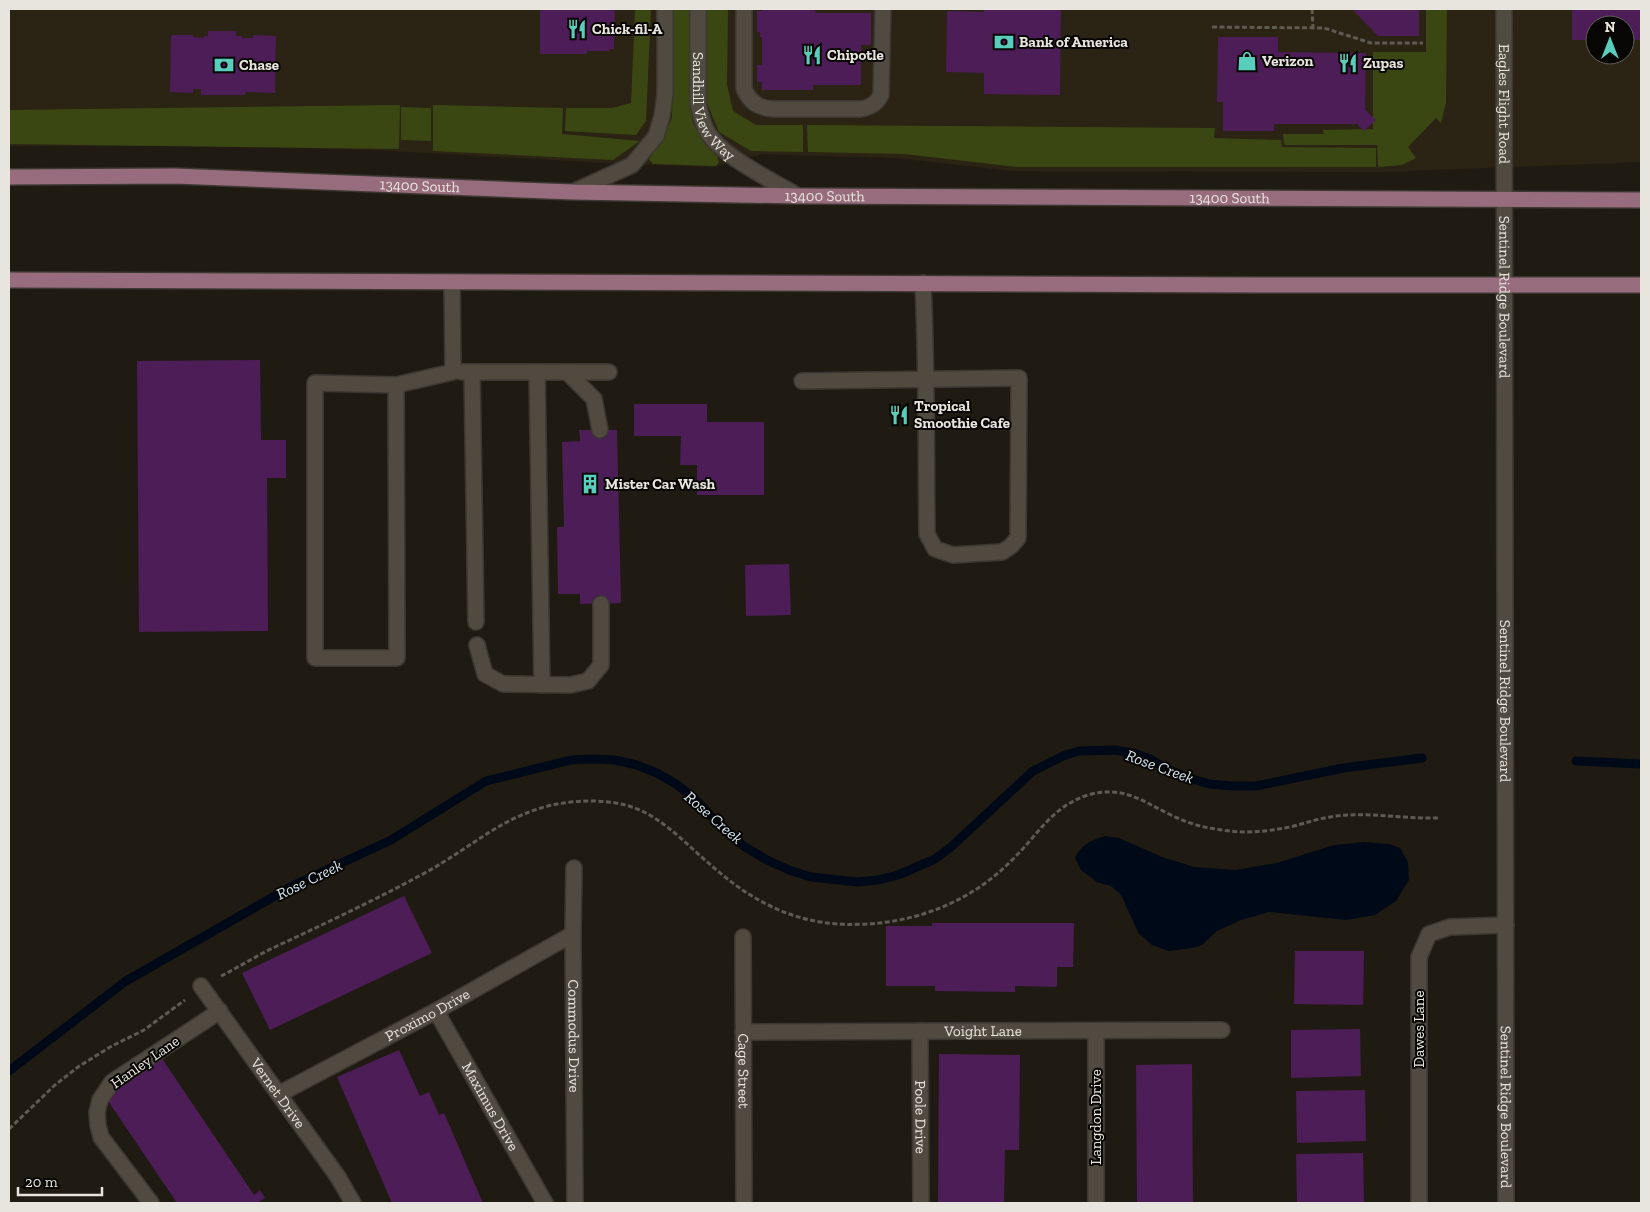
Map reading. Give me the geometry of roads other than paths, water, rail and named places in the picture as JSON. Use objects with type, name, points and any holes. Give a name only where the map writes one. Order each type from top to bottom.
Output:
[{"type":"main road","name":"13400 South","points":[[9,177],[175,176],[573,192],[798,196],[1641,200]]},
{"type":"main road","points":[[9,280],[1641,285]]},
{"type":"street","points":[[573,192],[632,165],[656,136],[662,116],[664,94],[664,9]]},
{"type":"street","name":"Sandhill View Way","points":[[698,9],[698,103],[701,117],[709,134],[729,154],[798,196]]},
{"type":"street","points":[[744,9],[744,88],[747,97],[754,103],[763,108],[773,109],[870,108],[877,102],[881,95],[882,9]]},
{"type":"street","name":"Eagles Flight Road","points":[[1504,9],[1505,199]]},
{"type":"street","name":"Sentinel Ridge Boulevard","points":[[1505,199],[1506,1203]]},
{"type":"street","points":[[452,282],[453,372]]},
{"type":"street","points":[[802,381],[925,378],[1019,378],[1018,538],[1011,546],[1002,552],[953,555],[936,549],[927,534],[925,378],[923,283]]},
{"type":"street","points":[[396,384],[397,658],[315,658],[315,383],[396,384],[453,372],[609,372]]},
{"type":"street","points":[[472,372],[476,622]]},
{"type":"street","points":[[537,372],[542,685]]},
{"type":"street","points":[[567,372],[594,399],[600,430]]},
{"type":"street","points":[[476,645],[485,674],[503,684],[570,685],[588,680],[601,665],[601,604]]},
{"type":"street","name":"Commodus Drive","points":[[574,868],[575,1203]]},
{"type":"street","name":"Dawes Lane","points":[[1419,1203],[1419,957],[1430,934],[1450,927],[1506,925]]},
{"type":"street","name":"Proximo Drive","points":[[279,1094],[436,1011],[573,934]]},
{"type":"street","name":"Cage Street","points":[[743,937],[744,1203]]},
{"type":"street","name":"Vernet Drive","points":[[201,986],[338,1178],[353,1203]]},
{"type":"street","name":"Hanley Lane","points":[[151,1203],[102,1137],[97,1112],[100,1100],[112,1082],[220,1011]]},
{"type":"street","name":"Maximus Drive","points":[[436,1011],[544,1203]]},
{"type":"street","name":"Voight Lane","points":[[743,1032],[1222,1030]]},
{"type":"street","name":"Poole Drive","points":[[920,1031],[921,1203]]},
{"type":"street","name":"Langdon Drive","points":[[1096,1031],[1096,1203]]},
{"type":"water","points":[[1105,836],[1119,838],[1162,857],[1194,867],[1236,870],[1277,863],[1334,845],[1364,842],[1389,844],[1400,848],[1408,862],[1409,880],[1396,901],[1375,915],[1346,920],[1269,912],[1241,920],[1217,931],[1202,945],[1169,951],[1152,945],[1139,934],[1121,895],[1111,886],[1097,882],[1081,870],[1075,858],[1077,853],[1087,844]]},
{"type":"waterway","name":"Rose Creek","points":[[9,1071],[126,981],[294,885],[391,840],[486,781],[571,760],[615,760],[637,765],[657,773],[693,797],[725,831],[745,847],[767,860],[811,877],[858,882],[898,875],[935,859],[951,847],[1033,771],[1063,756],[1079,751],[1115,750],[1133,753],[1189,778],[1210,784],[1233,786],[1256,786],[1343,768],[1422,758]]},
{"type":"waterway","name":"Rose Creek","points":[[1576,761],[1641,764]]},
{"type":"place","name":"Chick-fil-A","points":[[577,29]]},
{"type":"place","name":"Bank of America","points":[[1004,42]]},
{"type":"place","name":"Chipotle","points":[[812,55]]},
{"type":"place","name":"Verizon","points":[[1247,61]]},
{"type":"place","name":"Zupas","points":[[1348,63]]},
{"type":"place","name":"Chase","points":[[224,65]]},
{"type":"place","name":"Tropical Smoothie Cafe","points":[[899,415]]},
{"type":"place","name":"Mister Car Wash","points":[[590,484]]}]
